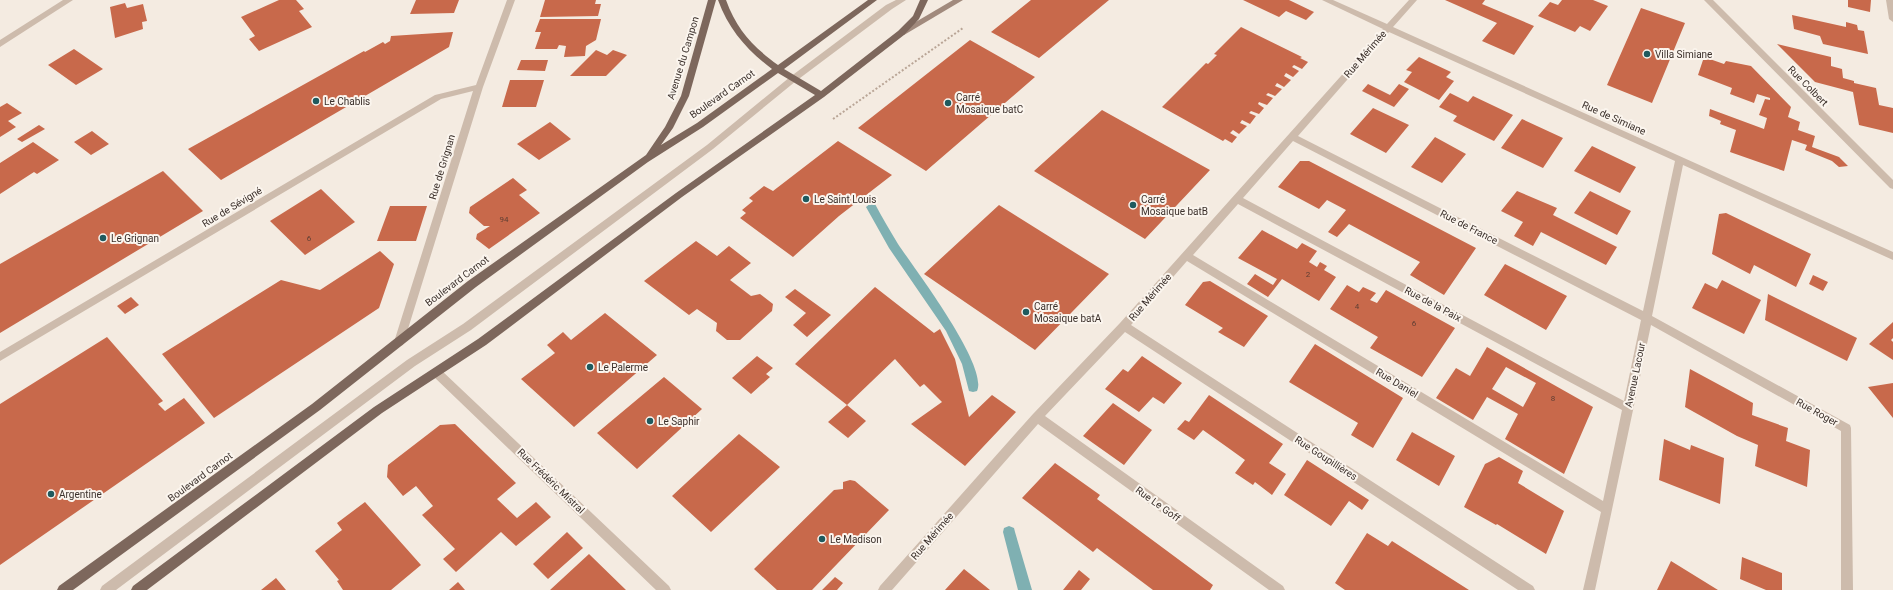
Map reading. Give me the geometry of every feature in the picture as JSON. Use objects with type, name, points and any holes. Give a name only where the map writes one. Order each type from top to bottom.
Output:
[{"type":"main road","name":"Avenue du Campon","points":[[645,160],[669,128],[685,96],[712,0]]},
{"type":"main road","points":[[722,0],[725,13],[737,32],[764,60],[821,95]]},
{"type":"main road","name":"Boulevard Carnot","points":[[63,590],[316,408],[456,296],[645,160],[700,125],[873,0]]},
{"type":"main road","points":[[901,33],[916,17],[924,0]]},
{"type":"main road","points":[[137,590],[378,410],[437,373],[482,342],[679,195],[821,95],[901,33],[958,0]]},
{"type":"street","points":[[0,44],[69,0]]},
{"type":"street","name":"Rue de Grignan","points":[[399,342],[479,87],[511,0]]},
{"type":"street","points":[[106,590],[411,363],[467,327],[710,147],[793,79],[889,7],[902,0]]},
{"type":"street","name":"Rue de Simiane","points":[[1326,0],[1893,256]]},
{"type":"street","name":"Rue Mérimée","points":[[884,590],[1036,417],[1124,326],[1413,0]]},
{"type":"street","name":"Rue Colbert","points":[[1708,0],[1893,186]]},
{"type":"street","points":[[1890,0],[1893,19]]},
{"type":"street","name":"Rue de Sévigné","points":[[0,357],[438,97],[479,87]]},
{"type":"street","name":"Rue de France","points":[[1292,137],[1647,318]]},
{"type":"street","name":"Avenue Lacour","points":[[1589,590],[1680,159]]},
{"type":"street","name":"Rue de la Paix","points":[[1237,199],[1628,408]]},
{"type":"street","name":"Rue Daniel","points":[[1186,256],[1607,510]]},
{"type":"street","name":"Rue Roger","points":[[1647,318],[1846,428],[1847,590]]},
{"type":"street","name":"Rue Goupillières","points":[[1124,326],[1529,590]]},
{"type":"street","name":"Rue Frédéric Mistral","points":[[437,373],[665,590]]},
{"type":"street","name":"Rue Le Goff","points":[[1036,417],[1279,590]]},
{"type":"path","points":[[833,120],[964,28]]},
{"type":"building","points":[[279,0],[296,0],[304,9],[299,11],[312,27],[259,51],[249,39],[255,36],[241,17]]},
{"type":"building","points":[[416,0],[459,0],[454,13],[410,14]]},
{"type":"building","points":[[545,0],[596,0],[595,4],[601,4],[598,16],[540,17]]},
{"type":"building","points":[[1031,0],[1109,0],[1039,58],[991,32]]},
{"type":"building","points":[[1243,0],[1289,0],[1314,12],[1306,20],[1286,11],[1279,17]]},
{"type":"building","points":[[1445,0],[1485,0],[1482,4],[1534,26],[1514,55],[1482,41],[1497,23]]},
{"type":"building","points":[[1562,0],[1593,0],[1608,6],[1590,31],[1580,26],[1575,32],[1538,16],[1550,2],[1558,5]]},
{"type":"building","points":[[1848,0],[1871,0],[1870,12],[1848,7]]},
{"type":"building","points":[[125,3],[127,8],[143,4],[147,21],[142,22],[143,29],[115,38],[110,7]]},
{"type":"building","name":"Villa Simiane","points":[[1641,8],[1685,23],[1652,103],[1607,85]]},
{"type":"building","points":[[1792,15],[1846,27],[1846,22],[1857,25],[1858,30],[1864,31],[1868,54],[1823,44],[1820,36],[1794,29]]},
{"type":"building","points":[[540,19],[601,19],[596,40],[586,46],[585,56],[564,57],[566,46],[559,45],[557,49],[535,49],[541,32],[535,32]]},
{"type":"building","points":[[1241,27],[1302,57],[1300,58],[1308,62],[1302,69],[1294,65],[1292,67],[1299,71],[1293,77],[1286,73],[1284,76],[1291,80],[1284,87],[1277,83],[1275,86],[1282,89],[1275,96],[1268,93],[1266,95],[1273,98],[1267,105],[1259,102],[1258,104],[1264,108],[1259,114],[1251,111],[1249,113],[1256,116],[1250,124],[1242,120],[1240,123],[1247,126],[1239,134],[1233,130],[1230,133],[1237,137],[1232,143],[1225,139],[1223,141],[1162,107],[1206,63],[1208,64],[1217,55],[1214,54]]},
{"type":"building","name":"Le Chablis","points":[[453,32],[449,47],[221,180],[188,149],[364,51],[365,52],[383,42],[385,44],[390,41],[391,36]]},
{"type":"building","name":"Carré Mosaique batC","points":[[970,40],[1035,77],[926,171],[858,128]]},
{"type":"building","points":[[1777,44],[1831,57],[1831,66],[1842,69],[1843,78],[1854,81],[1854,83],[1876,88],[1879,105],[1893,108],[1893,133],[1859,125],[1853,92],[1815,82]]},
{"type":"building","points":[[74,49],[103,69],[76,85],[48,65]]},
{"type":"building","points":[[596,50],[607,55],[613,50],[627,55],[606,76],[570,76]]},
{"type":"building","points":[[1419,57],[1451,72],[1446,77],[1454,81],[1439,100],[1404,82],[1412,72],[1406,70]]},
{"type":"building","points":[[1704,57],[1724,64],[1726,61],[1751,66],[1791,107],[1788,117],[1800,122],[1798,130],[1815,136],[1812,147],[1839,157],[1848,166],[1839,167],[1832,161],[1805,150],[1807,145],[1792,140],[1784,171],[1730,152],[1736,130],[1720,124],[1721,121],[1709,116],[1710,109],[1764,129],[1767,118],[1759,115],[1765,99],[1770,100],[1770,98],[1757,94],[1754,103],[1730,94],[1732,88],[1698,75]]},
{"type":"building","points":[[521,60],[548,60],[545,71],[517,70]]},
{"type":"building","points":[[510,80],[544,80],[536,107],[502,107]]},
{"type":"building","points":[[1368,84],[1390,95],[1399,84],[1409,89],[1394,107],[1362,91]]},
{"type":"building","points":[[1450,93],[1468,102],[1473,96],[1513,115],[1494,141],[1453,121],[1457,116],[1439,107]]},
{"type":"building","points":[[7,103],[22,113],[8,121],[16,127],[0,137],[0,107]]},
{"type":"building","points":[[1373,108],[1409,125],[1386,153],[1350,134]]},
{"type":"building","name":"Carré Mosaique batB","points":[[1102,110],[1210,170],[1145,239],[1034,171]]},
{"type":"building","points":[[1522,119],[1563,138],[1543,168],[1501,148]]},
{"type":"building","points":[[550,122],[571,139],[539,160],[517,144]]},
{"type":"building","points":[[39,125],[45,129],[22,142],[17,139]]},
{"type":"building","points":[[92,131],[109,144],[91,155],[74,142]]},
{"type":"building","points":[[1435,137],[1466,154],[1442,183],[1411,167]]},
{"type":"building","name":"Le Saint Louis","points":[[838,141],[892,175],[839,216],[793,257],[740,218],[746,213],[742,210],[753,201],[749,198],[764,186],[773,191]]},
{"type":"building","points":[[33,142],[59,160],[37,174],[34,172],[0,194],[0,163]]},
{"type":"building","points":[[1592,146],[1636,167],[1620,193],[1574,171]]},
{"type":"building","points":[[1300,161],[1309,161],[1476,248],[1444,295],[1410,275],[1420,262],[1349,224],[1337,237],[1328,232],[1346,210],[1327,200],[1319,209],[1278,187]]},
{"type":"building","name":"Le Grignan","points":[[163,171],[203,211],[0,333],[0,264]]},
{"type":"building","points":[[513,178],[527,190],[519,195],[540,213],[489,249],[476,239],[477,234],[490,226],[484,226],[469,213],[470,207]]},
{"type":"building","points":[[321,189],[355,222],[305,255],[270,221]]},
{"type":"building","points":[[1517,191],[1557,208],[1553,215],[1617,247],[1606,265],[1541,232],[1533,246],[1514,236],[1523,222],[1501,211]]},
{"type":"building","points":[[1590,191],[1631,211],[1617,235],[1574,213]]},
{"type":"building","name":"Carré Mosaique batA","points":[[999,205],[1109,274],[1035,350],[924,274]]},
{"type":"building","points":[[390,206],[427,206],[416,241],[377,241]]},
{"type":"building","points":[[1726,213],[1811,254],[1796,287],[1754,265],[1750,274],[1712,254],[1719,214]]},
{"type":"building","points":[[1262,230],[1297,249],[1302,243],[1317,251],[1309,262],[1317,267],[1320,262],[1327,266],[1324,270],[1336,277],[1319,301],[1282,279],[1268,297],[1247,284],[1255,274],[1273,285],[1277,279],[1238,258]]},
{"type":"building","points":[[696,241],[717,256],[729,246],[751,263],[730,280],[751,296],[760,294],[773,304],[772,311],[740,340],[727,340],[716,331],[717,323],[697,309],[689,315],[644,281]]},
{"type":"building","points":[[380,251],[394,264],[379,308],[214,418],[162,354],[281,280],[320,290]]},
{"type":"building","points":[[1505,264],[1567,296],[1546,330],[1484,295]]},
{"type":"building","points":[[1813,275],[1828,282],[1823,291],[1809,284]]},
{"type":"building","points":[[1722,280],[1761,300],[1744,334],[1692,308],[1705,283],[1717,289]]},
{"type":"building","points":[[1210,281],[1268,316],[1244,347],[1218,332],[1223,328],[1185,305],[1203,282]]},
{"type":"building","points":[[1347,285],[1359,292],[1363,287],[1376,293],[1370,300],[1377,303],[1386,290],[1455,328],[1422,377],[1370,348],[1378,337],[1330,309]]},
{"type":"building","points":[[875,287],[934,333],[940,329],[955,359],[969,417],[992,395],[1016,412],[965,466],[911,424],[942,402],[924,384],[920,387],[895,359],[847,405],[795,364]]},
{"type":"building","points":[[795,289],[831,315],[807,337],[793,325],[806,313],[785,297]]},
{"type":"building","points":[[1768,294],[1857,338],[1847,361],[1765,320]]},
{"type":"building","points":[[131,297],[139,305],[125,314],[117,306]]},
{"type":"building","name":"Le Palerme","points":[[605,313],[657,355],[574,427],[521,379],[555,353],[547,345],[563,332],[571,340]]},
{"type":"building","points":[[1893,322],[1893,338],[1891,340],[1893,342],[1893,360],[1869,344]]},
{"type":"building","name":"Argentine","points":[[107,337],[163,401],[158,404],[165,411],[184,398],[205,423],[0,565],[0,404]]},
{"type":"building","points":[[1315,344],[1403,398],[1373,448],[1351,435],[1358,423],[1289,382]]},
{"type":"building","points":[[1487,347],[1593,407],[1564,474],[1505,439],[1518,414],[1487,397],[1473,420],[1436,398],[1456,368],[1470,376]],"holes":[[[1506,367],[1536,383],[1523,407],[1492,389]]]},
{"type":"building","points":[[757,356],[773,368],[766,374],[770,377],[751,394],[732,378]]},
{"type":"building","points":[[1142,356],[1182,383],[1164,404],[1153,397],[1139,412],[1105,389],[1123,369],[1128,372]]},
{"type":"building","points":[[1690,369],[1753,403],[1752,415],[1788,428],[1786,441],[1810,450],[1807,487],[1755,466],[1758,445],[1737,436],[1685,407]]},
{"type":"building","name":"Le Saphir","points":[[664,377],[702,409],[637,469],[597,433]]},
{"type":"building","points":[[1893,383],[1893,418],[1868,387]]},
{"type":"building","points":[[1209,395],[1283,444],[1269,463],[1286,474],[1272,495],[1255,482],[1253,485],[1235,473],[1245,460],[1203,430],[1194,440],[1177,429],[1185,420],[1189,422]]},
{"type":"building","points":[[1113,403],[1152,430],[1124,465],[1083,436]]},
{"type":"building","points":[[847,405],[866,421],[848,438],[828,422]]},
{"type":"building","points":[[455,424],[516,483],[497,499],[517,518],[536,502],[551,517],[516,546],[501,532],[456,572],[443,559],[455,549],[422,515],[433,506],[416,486],[403,496],[387,477],[388,465],[440,425]]},
{"type":"building","points":[[1412,432],[1455,456],[1439,486],[1396,460]]},
{"type":"building","points":[[739,434],[780,467],[711,532],[672,496]]},
{"type":"building","points":[[1664,439],[1690,450],[1691,445],[1724,458],[1720,504],[1659,480]]},
{"type":"building","points":[[1499,457],[1523,471],[1518,483],[1564,511],[1546,554],[1497,524],[1496,525],[1464,507],[1485,464]]},
{"type":"building","points":[[1307,460],[1369,500],[1362,510],[1349,501],[1331,526],[1284,495]]},
{"type":"building","points":[[1055,463],[1100,495],[1097,499],[1213,585],[1210,590],[1153,590],[1097,548],[1093,552],[1022,498]]},
{"type":"building","name":"Le Madison","points":[[850,480],[855,481],[889,510],[812,590],[777,590],[754,569],[834,490],[843,489],[843,482]]},
{"type":"building","points":[[365,502],[421,565],[391,590],[343,590],[337,581],[339,580],[315,551],[342,530],[337,523]]},
{"type":"building","points":[[567,532],[583,548],[548,579],[533,564]]},
{"type":"building","points":[[1367,533],[1388,546],[1392,541],[1469,590],[1345,590],[1335,583]]},
{"type":"building","points":[[589,554],[626,590],[550,590]]},
{"type":"building","points":[[1742,557],[1782,573],[1782,590],[1766,590],[1740,579]]},
{"type":"building","points":[[1671,561],[1718,590],[1657,590]]},
{"type":"building","points":[[964,569],[990,590],[945,590]]},
{"type":"building","points":[[1079,570],[1090,579],[1081,590],[1063,590]]},
{"type":"building","points":[[835,577],[843,583],[837,590],[822,590]]},
{"type":"building","points":[[276,578],[286,590],[261,590]]},
{"type":"building","points":[[458,582],[465,590],[449,590]]},
{"type":"waterway","points":[[871,207],[893,245],[950,328],[968,364],[973,387]]},
{"type":"waterway","points":[[1009,532],[1025,590]]},
{"type":"place","name":"Villa Simiane","points":[[1647,54]]},
{"type":"place","name":"Le Chablis","points":[[316,101]]},
{"type":"place","name":"Carré Mosaique batC","points":[[948,103]]},
{"type":"place","name":"Le Saint Louis","points":[[806,199]]},
{"type":"place","name":"Carré Mosaique batB","points":[[1133,205]]},
{"type":"place","name":"Le Grignan","points":[[103,238]]},
{"type":"place","name":"Carré Mosaique batA","points":[[1026,312]]},
{"type":"place","name":"Le Palerme","points":[[590,367]]},
{"type":"place","name":"Le Saphir","points":[[650,421]]},
{"type":"place","name":"Argentine","points":[[51,494]]},
{"type":"place","name":"Le Madison","points":[[822,539]]}]
